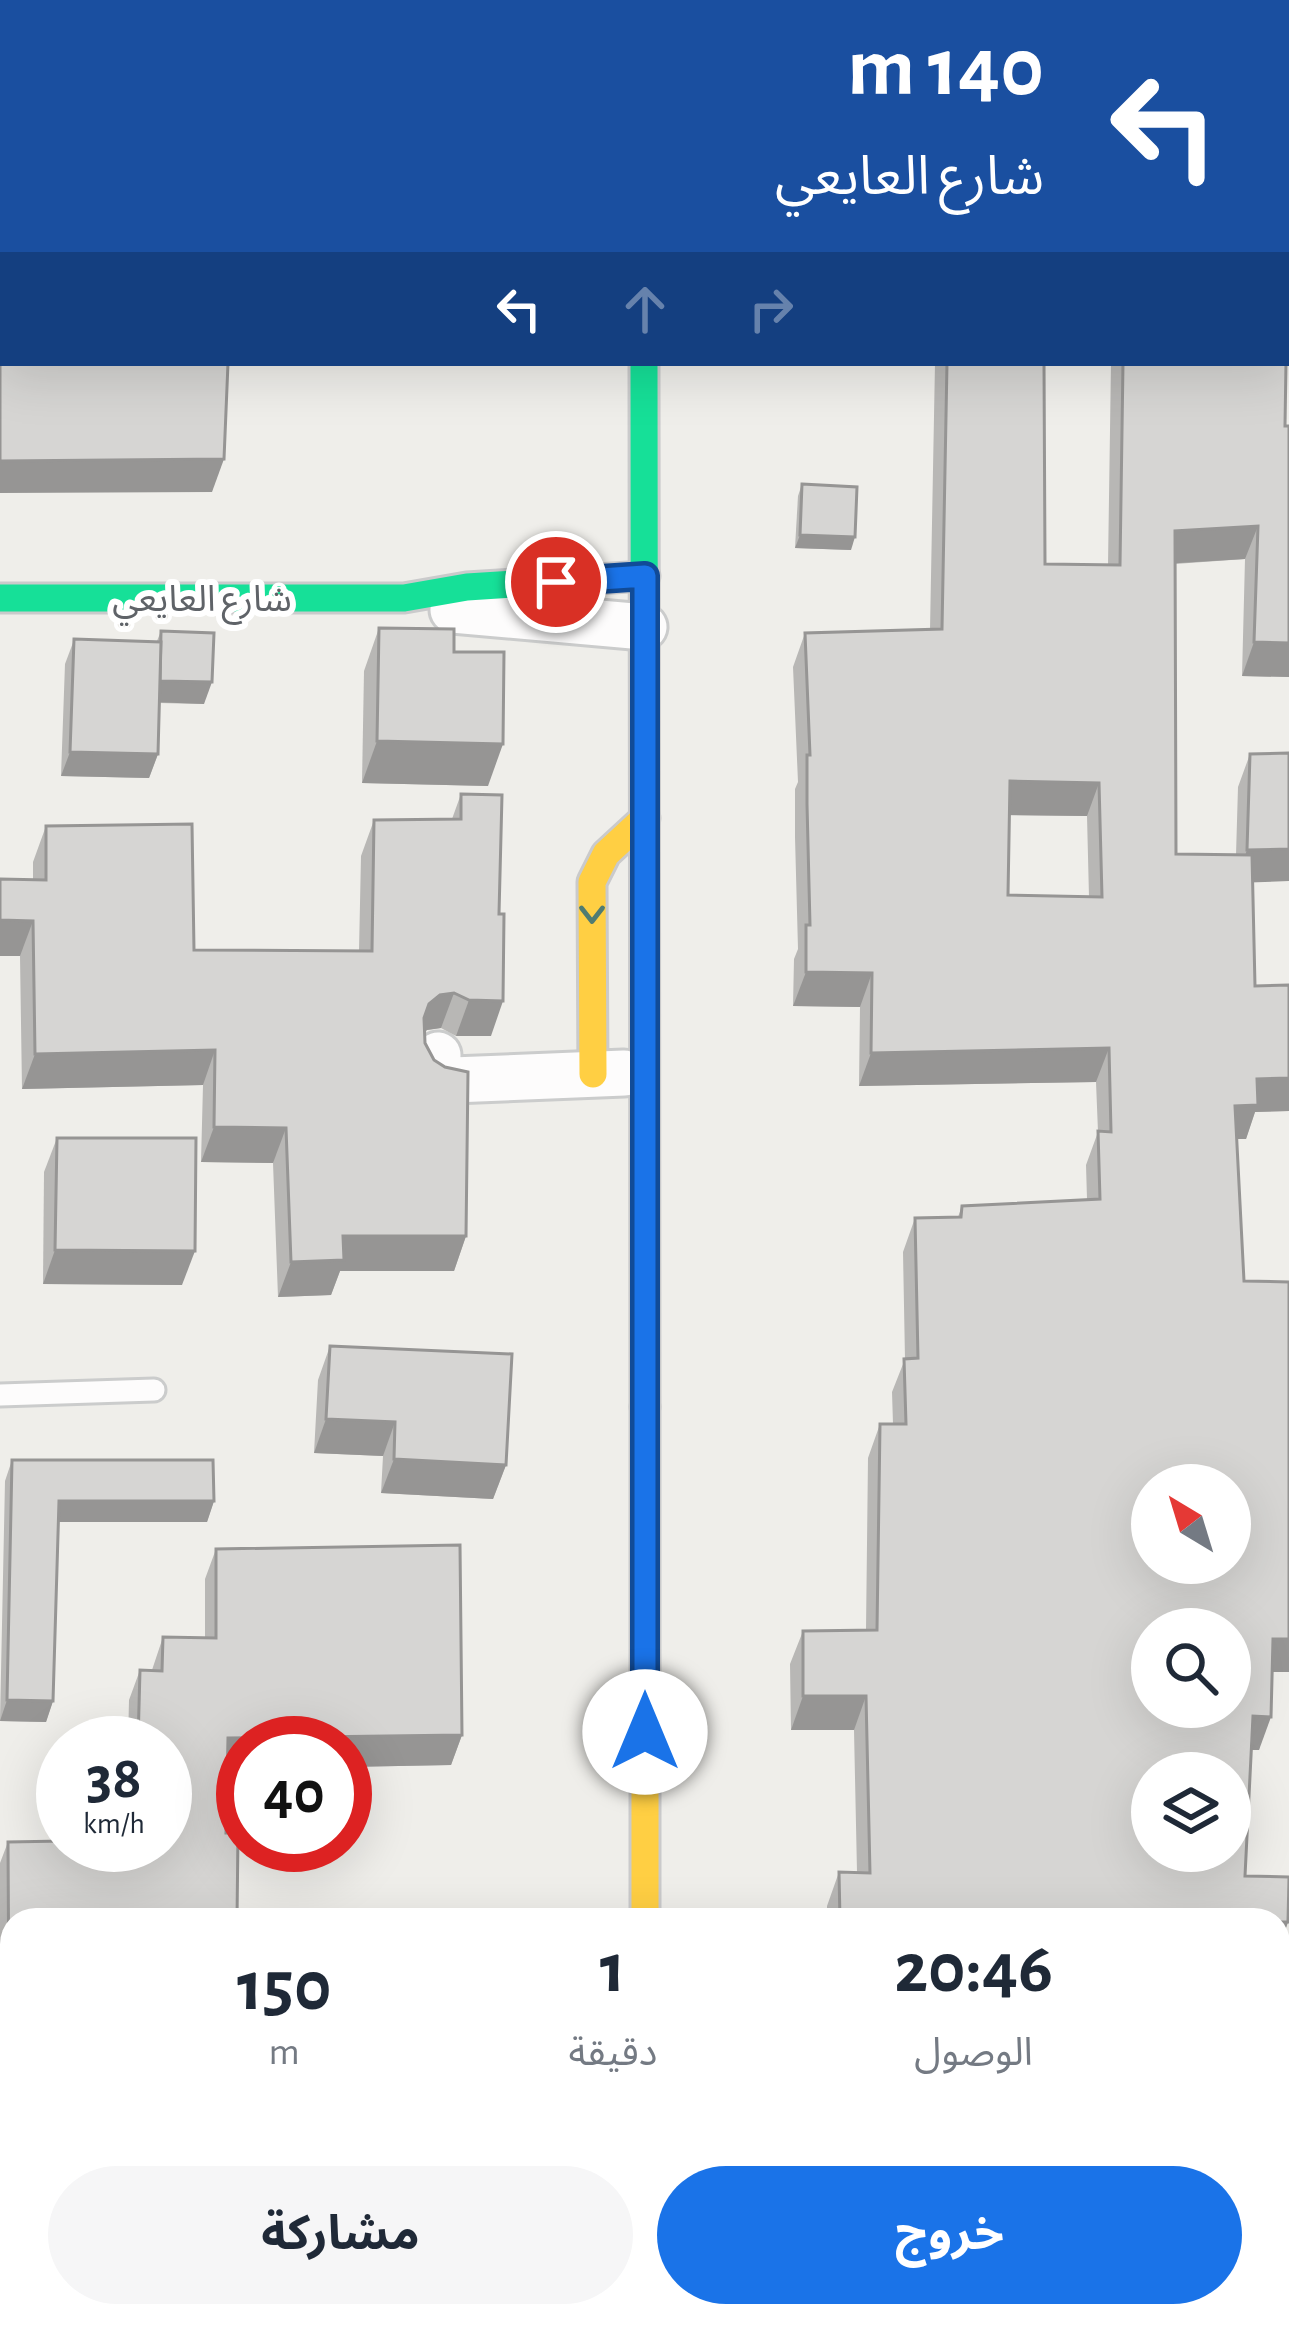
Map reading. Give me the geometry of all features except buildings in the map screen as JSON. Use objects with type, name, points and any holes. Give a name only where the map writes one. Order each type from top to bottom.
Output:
[{"type":"street","points":[[644,366],[645,1908]]},
{"type":"street","name":"شارع العايعي","points":[[0,598],[404,598],[467,587],[645,576]]},
{"type":"street","name":"شارع العايعي","points":[[404,598],[445,609],[644,627]]},
{"type":"street","points":[[592,1074],[592,882],[607,850],[645,818]]},
{"type":"street","points":[[438,1055],[440,1076],[453,1081],[645,1073]]},
{"type":"lane","points":[[0,1395],[154,1390]]},
{"type":"traffic: fast","points":[[644,366],[645,1407]]},
{"type":"traffic: fast","points":[[0,598],[404,598],[467,587],[645,576]]},
{"type":"traffic: slow","points":[[593,1074],[592,882],[606,854],[645,818]]},
{"type":"traffic: slow","points":[[645,1407],[645,1908]]},
{"type":"route","points":[[556,582],[645,576],[645,1732]]}]
